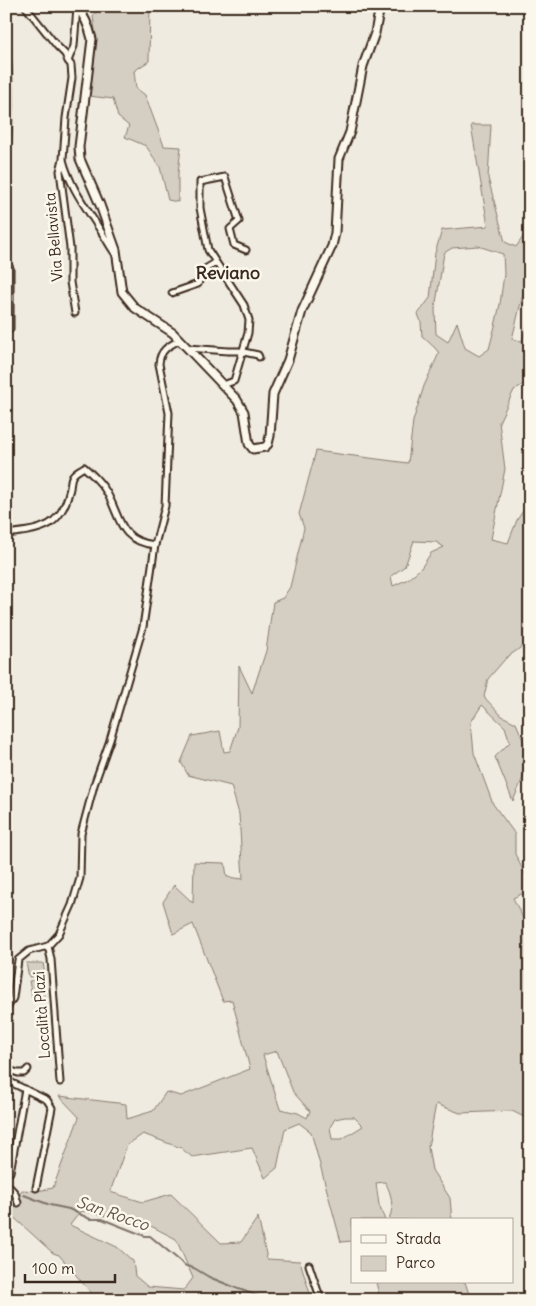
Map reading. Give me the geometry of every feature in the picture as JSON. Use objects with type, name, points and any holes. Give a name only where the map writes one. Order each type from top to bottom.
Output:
[{"type":"street","points":[[25,6],[65,54],[68,61]]},
{"type":"street","points":[[77,7],[90,28],[92,38],[79,147],[80,159],[100,205],[117,256],[122,292],[135,308],[173,333],[237,400],[244,412],[248,444],[253,449],[264,447],[269,441],[273,394],[288,360],[302,311],[332,246],[335,233],[339,160],[350,132],[363,66],[375,33],[380,6]]},
{"type":"street","name":"Via Bellavista","points":[[75,313],[70,282],[70,248],[60,171],[72,78],[68,61],[74,46],[77,7]]},
{"type":"street","points":[[6,36],[10,99],[6,171]]},
{"type":"street","name":"Via Bellavista","points":[[63,159],[73,188],[117,256]]},
{"type":"street","points":[[223,385],[234,381],[248,333],[248,313],[208,250],[200,208],[200,182],[226,176],[239,221],[230,229],[234,244],[246,250]]},
{"type":"street","points":[[172,293],[198,284],[200,279],[208,274],[205,269],[215,263]]},
{"type":"street","points":[[6,332],[10,329],[10,268]]},
{"type":"street","points":[[6,1010],[13,998],[18,960],[29,951],[48,946],[59,934],[72,905],[80,878],[81,834],[94,785],[110,740],[143,627],[155,545],[166,506],[169,413],[159,364],[160,357],[165,348],[180,340]]},
{"type":"street","points":[[188,348],[242,351],[260,357]]},
{"type":"street","points":[[6,534],[30,531],[55,520],[70,492],[72,476],[84,468],[104,488],[125,530],[134,539],[143,544],[155,545]]},
{"type":"street","points":[[530,668],[530,680]]},
{"type":"street","name":"Località Plazi","points":[[48,946],[51,959],[60,1082]]},
{"type":"street","points":[[6,1069],[18,1073],[24,1073],[28,1069]]},
{"type":"street","points":[[6,1080],[47,1100],[52,1108],[36,1188]]},
{"type":"street","points":[[10,1172],[25,1089]]},
{"type":"street","points":[[6,1183],[15,1193],[18,1203]]},
{"type":"street","points":[[309,1265],[321,1300]]},
{"type":"green space","points":[[100,6],[150,6],[149,61],[134,71],[136,88],[145,95],[164,146],[181,147],[178,174],[178,202],[168,200],[160,167],[146,146],[125,137],[129,126],[118,117],[113,99],[89,96],[96,38],[93,16]]},
{"type":"green space","points":[[471,125],[491,125],[488,178],[505,242],[516,247],[530,230],[530,266],[512,339],[522,341],[530,317],[530,380],[514,390],[499,422],[505,469],[491,539],[508,543],[517,520],[530,500],[530,641],[506,658],[488,679],[484,697],[502,716],[516,723],[527,749],[525,773],[513,801],[495,757],[510,742],[505,727],[482,705],[471,722],[474,753],[493,804],[515,834],[515,854],[530,884],[530,890],[513,898],[530,932],[530,1120],[512,1111],[460,1113],[436,1104],[428,1147],[432,1170],[450,1198],[452,1218],[390,1218],[392,1201],[389,1191],[385,1182],[376,1183],[379,1205],[384,1218],[351,1218],[351,1241],[341,1242],[311,1132],[299,1123],[285,1129],[277,1168],[265,1178],[252,1148],[192,1157],[181,1148],[143,1134],[127,1145],[110,1192],[143,1202],[171,1194],[221,1243],[241,1242],[258,1217],[267,1259],[300,1261],[312,1300],[97,1300],[59,1255],[53,1253],[9,1213],[22,1190],[37,1191],[53,1188],[79,1117],[59,1096],[126,1104],[127,1119],[153,1111],[166,1092],[181,1096],[250,1069],[232,1000],[223,1001],[193,924],[173,934],[163,902],[174,885],[193,903],[194,862],[225,863],[227,877],[243,879],[239,814],[231,786],[188,775],[181,762],[192,736],[220,731],[224,752],[230,751],[238,727],[239,666],[252,693],[266,651],[273,602],[283,598],[290,587],[304,528],[299,514],[316,451],[408,463],[413,421],[424,386],[439,353],[422,336],[421,322],[418,314],[430,298],[435,253],[442,230],[488,226]],"holes":[[[478,246],[503,254],[504,274],[500,304],[489,349],[479,356],[465,348],[457,322],[448,342],[436,334],[435,309],[444,253],[452,248]],[[414,541],[436,542],[444,547],[431,553],[421,568],[408,579],[393,586],[391,576],[405,566]],[[277,1051],[293,1092],[310,1111],[307,1118],[298,1113],[280,1109],[263,1055]],[[354,1117],[363,1126],[342,1139],[332,1139],[330,1127],[335,1119]],[[81,1211],[147,1224],[176,1239],[193,1278],[184,1290],[148,1287],[135,1276],[133,1261],[117,1247],[70,1225]]]},
{"type":"green space","points":[[26,963],[43,963],[45,975],[29,977]]},
{"type":"green space","points":[[44,979],[46,1000],[33,1002],[29,981]]},
{"type":"green space","points":[[376,1284],[466,1284],[471,1300],[380,1300]]},
{"type":"waterway","name":"San Rocco","points":[[24,1195],[50,1205],[69,1209],[90,1219],[102,1219],[145,1236],[150,1236],[186,1266],[269,1300]]},
{"type":"district","name":"Reviano","points":[[228,273]]}]
